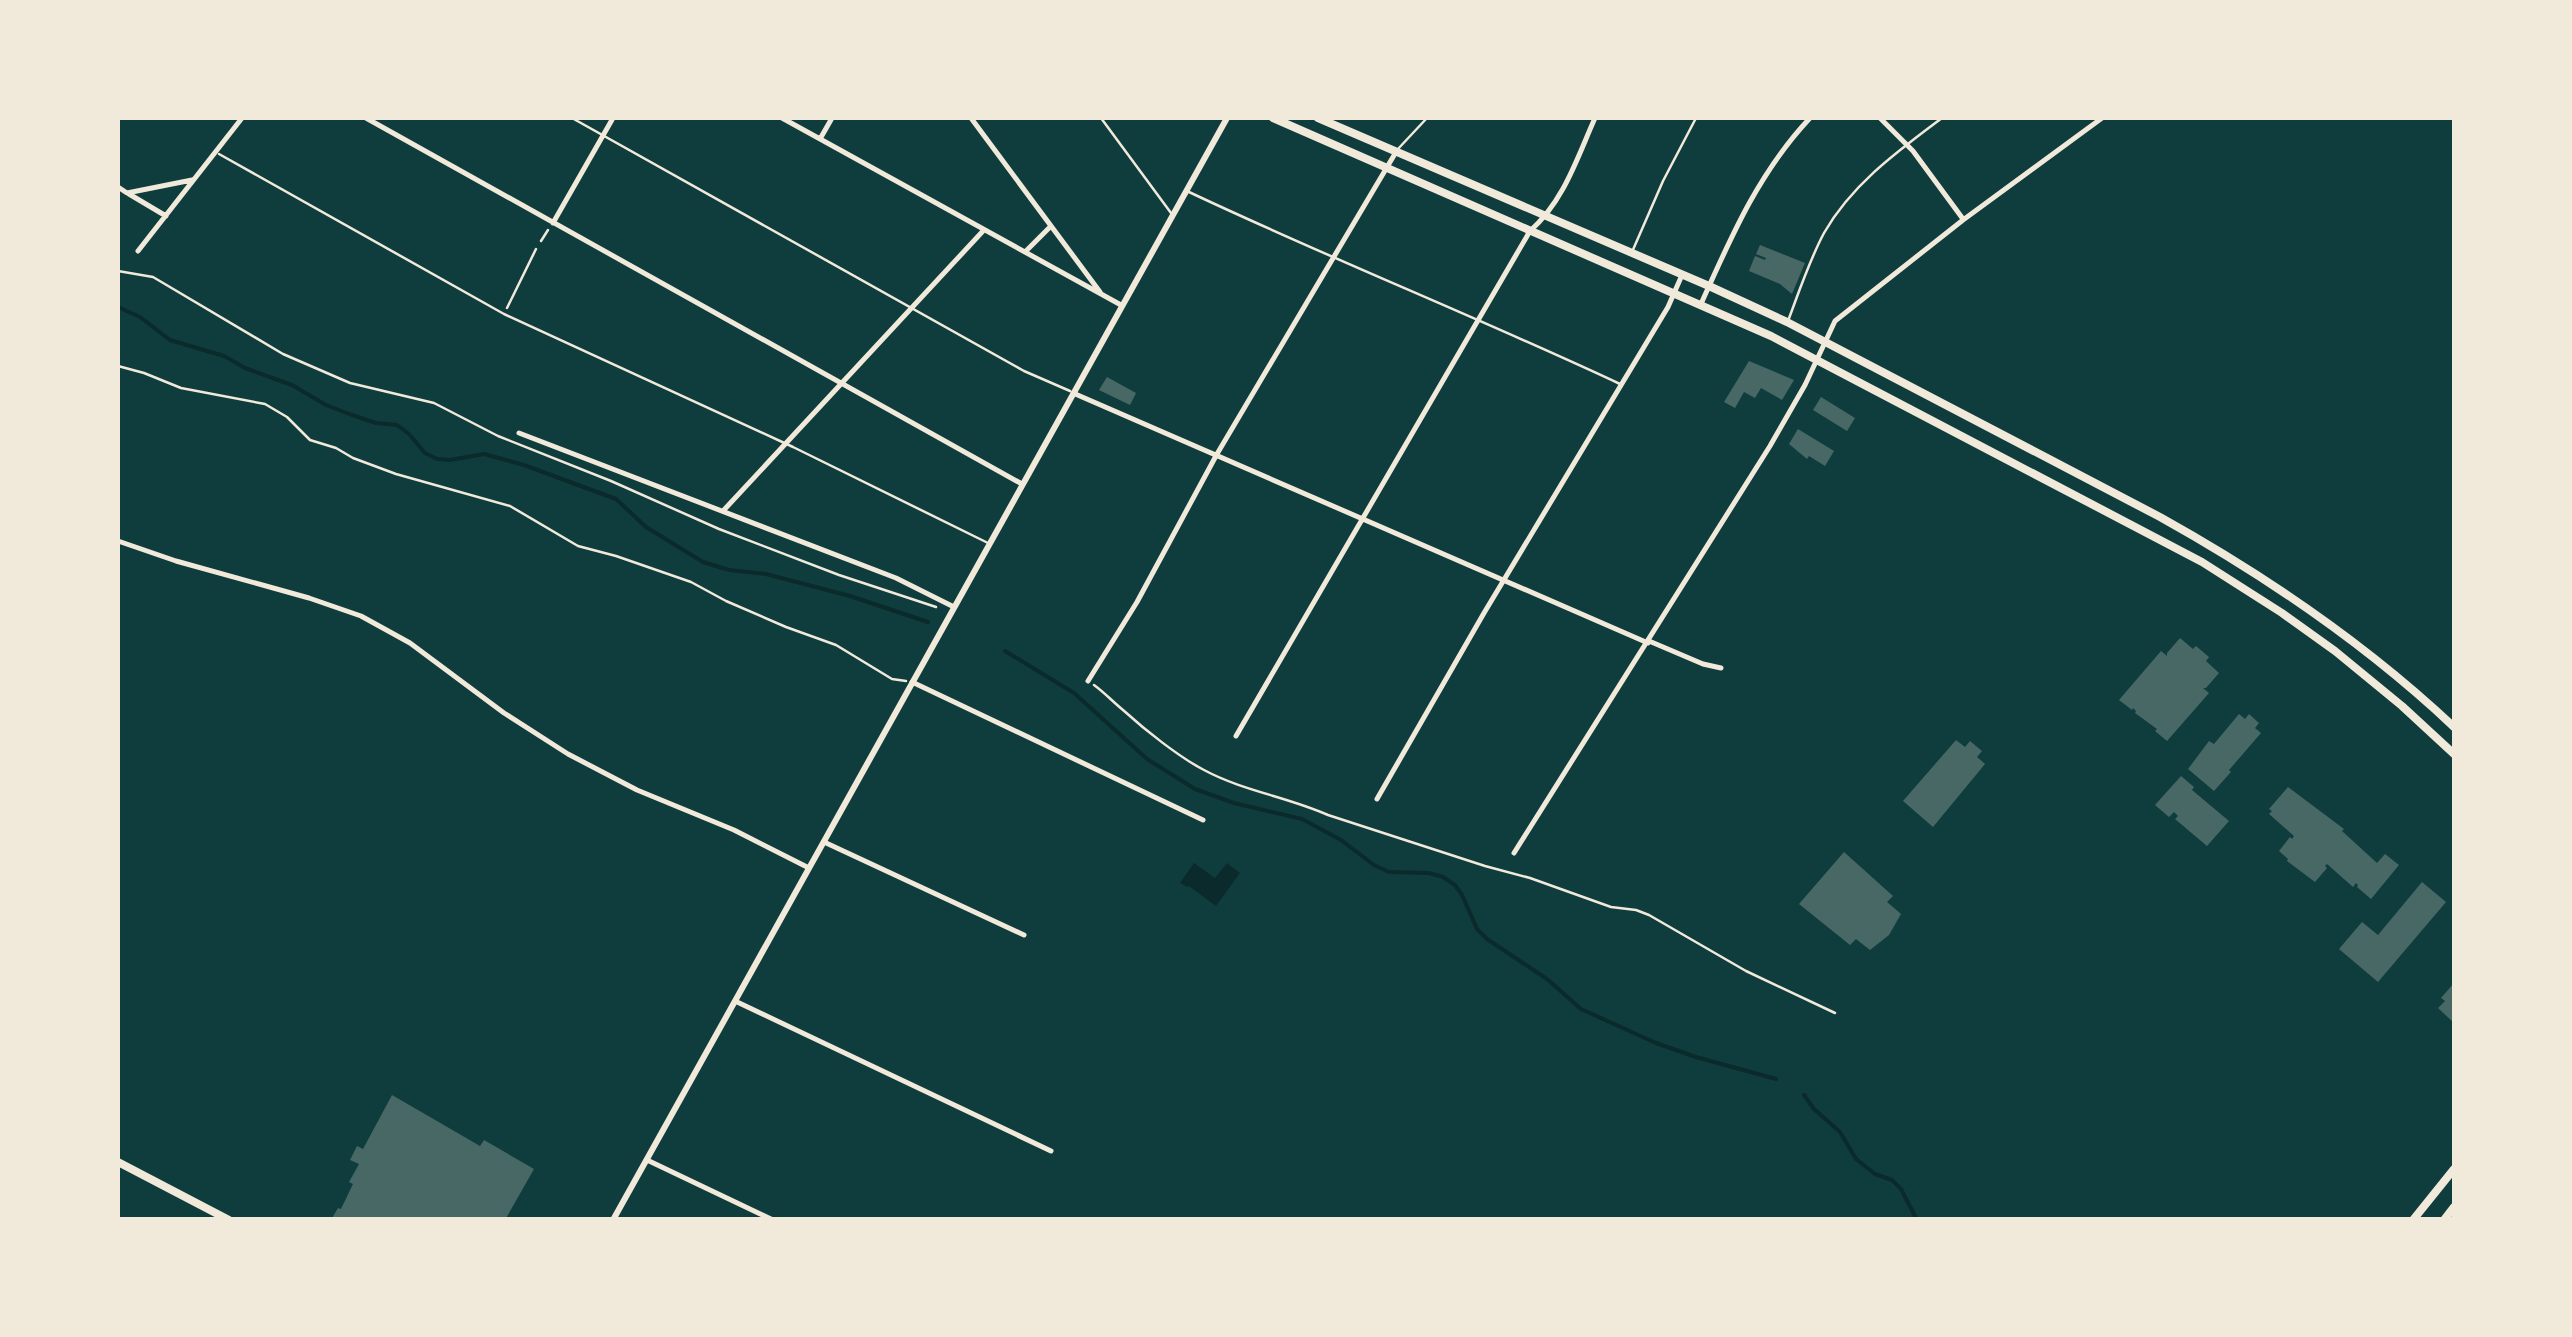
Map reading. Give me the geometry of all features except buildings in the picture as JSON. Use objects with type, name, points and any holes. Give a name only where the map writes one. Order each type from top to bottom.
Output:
[{"type":"main road","points":[[1273,118],[1701,305],[1817,360],[2202,562],[2335,651],[2454,754]]},
{"type":"main road","points":[[1318,118],[1788,322],[2212,546],[2347,636],[2454,727]]},
{"type":"main road","points":[[118,1162],[229,1220]]},
{"type":"main road","points":[[2412,1220],[2454,1169]]},
{"type":"main road","points":[[2444,1220],[2454,1207]]},
{"type":"street","points":[[138,251],[242,118]]},
{"type":"street","points":[[368,118],[1022,484]]},
{"type":"street","points":[[553,223],[613,118]]},
{"type":"street","points":[[782,118],[1121,306]]},
{"type":"street","points":[[820,139],[832,118]]},
{"type":"street","points":[[971,118],[1101,295]]},
{"type":"street","points":[[613,1220],[1227,118]]},
{"type":"street","points":[[1236,736],[1530,231],[1560,198],[1595,118]]},
{"type":"street","points":[[1701,305],[1758,185],[1810,118]]},
{"type":"street","points":[[1880,118],[1934,177],[1963,220]]},
{"type":"street","points":[[1514,853],[1770,446],[1836,320],[2102,118]]},
{"type":"street","points":[[1088,681],[1396,152]]},
{"type":"street","points":[[127,193],[194,180]]},
{"type":"street","points":[[118,187],[166,216]]},
{"type":"street","points":[[1025,252],[1052,226]]},
{"type":"street","points":[[723,511],[984,230]]},
{"type":"street","points":[[1377,799],[1682,275]]},
{"type":"street","points":[[1072,392],[1649,642],[1721,668]]},
{"type":"street","points":[[520,434],[896,578],[954,607]]},
{"type":"street","points":[[118,540],[176,562],[361,616],[410,643],[513,720],[568,754],[637,790],[744,835],[809,868]]},
{"type":"street","points":[[912,682],[1204,820]]},
{"type":"street","points":[[824,842],[1024,935]]},
{"type":"street","points":[[735,1001],[1051,1151]]},
{"type":"street","points":[[646,1160],[773,1220]]},
{"type":"lane","points":[[572,118],[1024,371],[1072,392]]},
{"type":"lane","points":[[1100,118],[1172,214]]},
{"type":"lane","points":[[1396,152],[1427,118]]},
{"type":"lane","points":[[1631,253],[1696,118]]},
{"type":"lane","points":[[1788,322],[1816,250],[1839,210],[1907,144],[1942,118]]},
{"type":"lane","points":[[215,152],[504,314],[989,543]]},
{"type":"lane","points":[[1185,190],[1621,384]]},
{"type":"path","points":[[541,241],[553,223]]},
{"type":"path","points":[[504,314],[536,249]]},
{"type":"path","points":[[118,271],[153,277],[283,354],[350,383],[434,402],[498,436],[720,528],[839,575],[932,607],[943,607]]},
{"type":"path","points":[[118,366],[181,388],[265,404],[287,417],[310,440],[396,474],[510,506],[578,546],[691,582],[741,608],[836,645],[892,679],[912,682]]},
{"type":"path","points":[[1088,681],[1144,728],[1204,770],[1468,861],[1611,906],[1636,910],[1746,972],[1835,1012]]},
{"type":"water","points":[[1194,863],[1215,878],[1227,863],[1240,873],[1216,906],[1180,883]]},
{"type":"waterway","points":[[118,307],[140,317],[170,340],[224,356],[352,415],[397,425],[425,453],[437,459],[484,454],[524,465],[616,499],[646,527],[703,562],[850,596],[928,622]]},
{"type":"waterway","points":[[1005,651],[1074,693],[1147,759],[1195,789],[1302,819],[1389,872],[1443,877],[1455,885],[1477,929],[1487,939],[1547,979],[1581,1009],[1656,1043],[1776,1079]]},
{"type":"waterway","points":[[1804,1095],[1840,1132],[1856,1159],[1901,1189],[1917,1220]]}]
